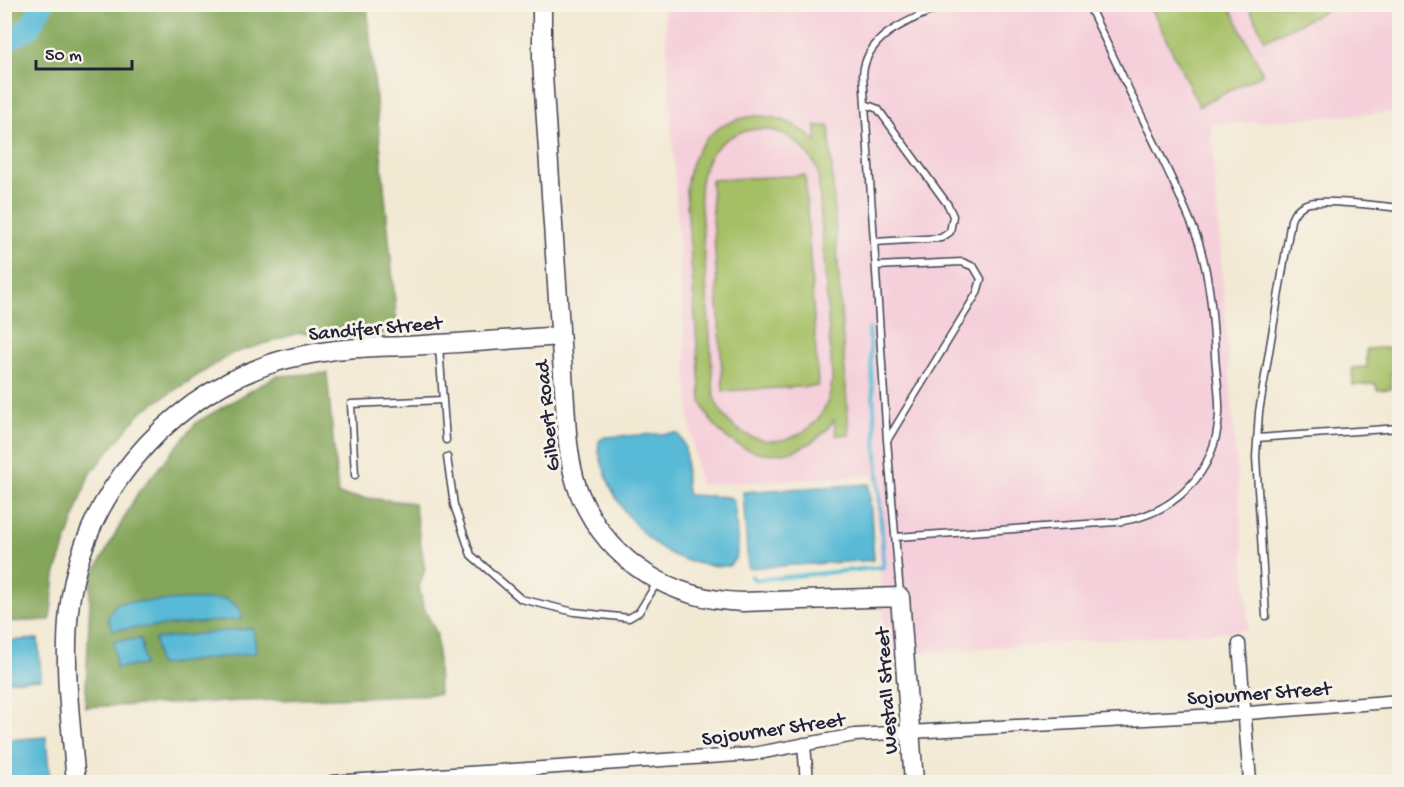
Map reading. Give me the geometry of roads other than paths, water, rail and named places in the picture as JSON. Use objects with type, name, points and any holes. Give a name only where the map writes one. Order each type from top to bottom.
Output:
[{"type":"street","name":"Gilbert Road","points":[[542,4],[543,61],[569,455],[580,495],[604,534],[639,569],[658,581],[692,596],[726,602],[900,597]]},
{"type":"street","name":"Sandifer Street","points":[[76,783],[67,647],[69,609],[88,535],[103,504],[129,464],[150,439],[195,402],[228,382],[268,364],[331,350],[560,336]]},
{"type":"street","name":"Westall Street","points":[[900,597],[914,783]]},
{"type":"street","points":[[1239,644],[1250,783]]},
{"type":"street","name":"Sojourner Street","points":[[332,783],[753,754],[855,735],[1244,713],[1400,701]]},
{"type":"street","points":[[804,744],[807,783]]},
{"type":"lane","points":[[900,597],[887,440],[864,66],[868,53],[875,43],[891,31],[946,4]]},
{"type":"lane","points":[[896,537],[1127,521],[1146,516],[1173,501],[1197,477],[1212,449],[1219,415],[1212,304],[1198,241],[1169,173],[1088,4]]},
{"type":"lane","points":[[865,104],[878,109],[948,205],[953,216],[950,232],[941,238],[875,242]]},
{"type":"lane","points":[[1266,616],[1256,457],[1257,438],[1259,412],[1291,220],[1294,212],[1307,203],[1316,201],[1400,208]]},
{"type":"lane","points":[[876,266],[962,262],[974,267],[981,279],[980,288],[887,440]]},
{"type":"lane","points":[[438,344],[446,440]]},
{"type":"lane","points":[[356,475],[351,404],[443,400]]},
{"type":"lane","points":[[1257,438],[1400,428]]},
{"type":"lane","points":[[447,457],[454,505],[471,555],[521,599],[574,612],[629,618],[639,612],[658,581]]},
{"type":"water","points":[[677,433],[682,439],[686,454],[688,495],[729,497],[734,500],[738,546],[736,558],[729,566],[688,561],[661,548],[636,526],[610,486],[600,457],[599,441],[605,437]]},
{"type":"water","points":[[869,484],[874,560],[748,568],[743,492]]},
{"type":"water","points":[[226,599],[238,607],[243,619],[113,630],[108,618],[115,605],[125,602]]},
{"type":"water","points":[[253,628],[256,653],[158,665],[155,639]]},
{"type":"water","points":[[38,639],[41,679],[5,681],[5,641]]},
{"type":"water","points":[[141,639],[144,665],[116,668],[114,641]]},
{"type":"water","points":[[46,737],[50,782],[5,782],[5,740]]},
{"type":"waterway","points":[[4,42],[29,28],[43,4]]},
{"type":"waterway","points":[[751,576],[755,580],[884,567],[869,329]]}]
